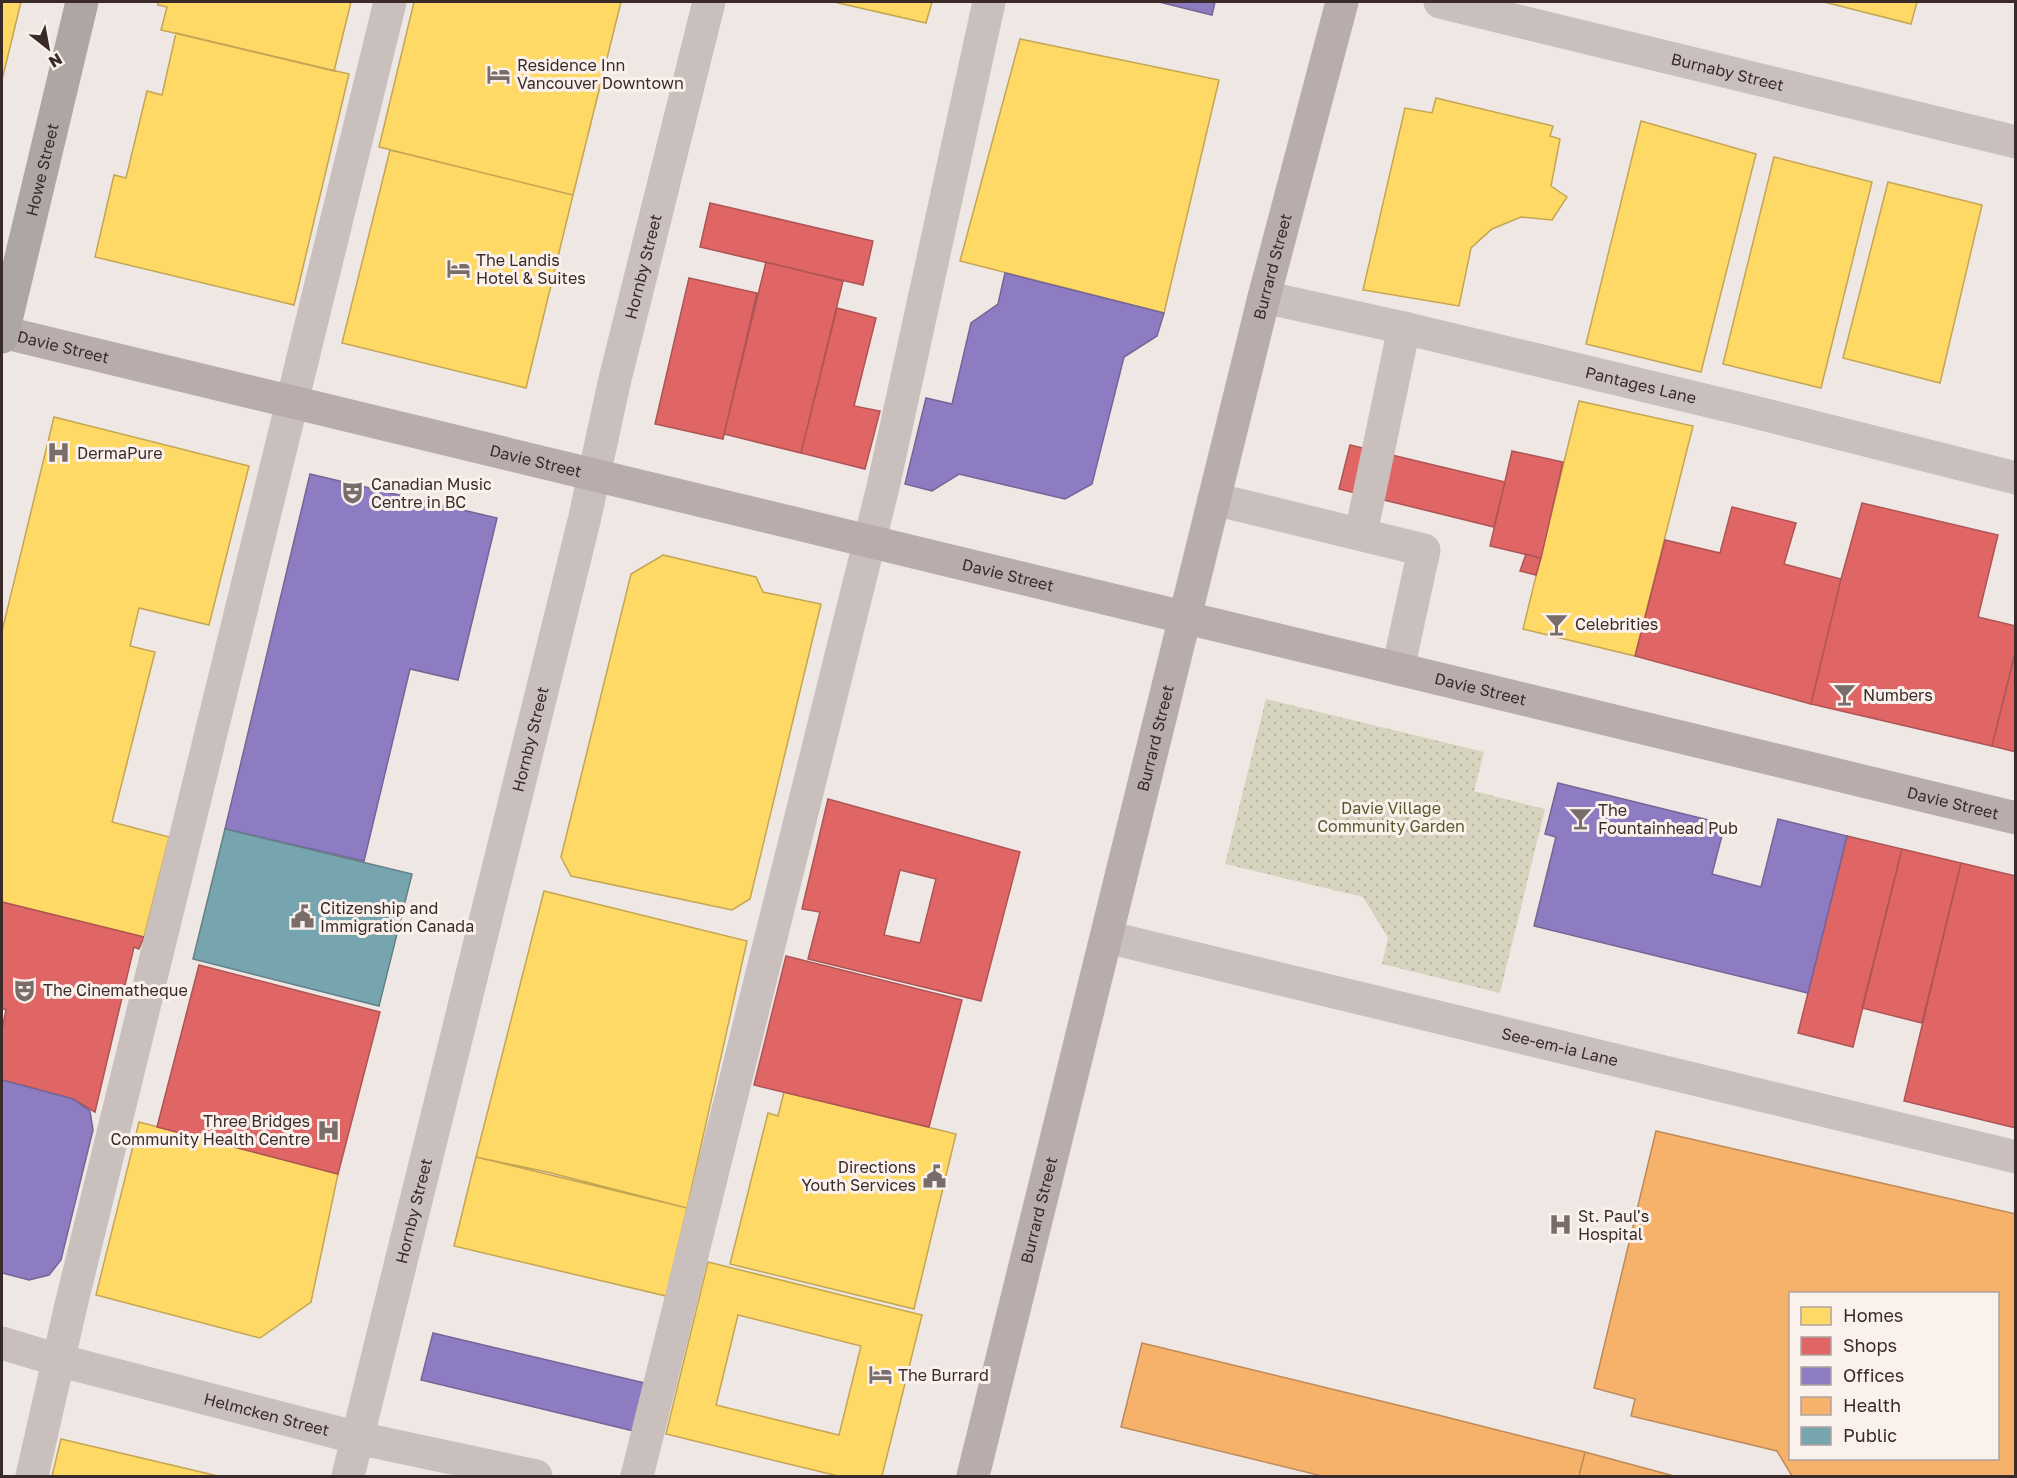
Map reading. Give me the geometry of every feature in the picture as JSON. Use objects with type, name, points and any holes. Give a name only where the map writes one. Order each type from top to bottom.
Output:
[{"type":"highway","name":"Howe Street","points":[[2,334],[82,2]]},
{"type":"main road","name":"Burrard Street","points":[[973,1476],[1264,297],[1342,2]]},
{"type":"main road","name":"Davie Street","points":[[2,334],[293,402],[2016,818]]},
{"type":"street","points":[[32,1476],[58,1360],[390,2]]},
{"type":"street","name":"Hornby Street","points":[[348,1476],[709,2]]},
{"type":"street","points":[[637,1476],[870,541],[989,2]]},
{"type":"street","name":"Burnaby Street","points":[[1440,2],[2016,142]]},
{"type":"street","name":"Pantages Lane","points":[[1264,297],[1750,411],[2016,478]]},
{"type":"street","points":[[1361,534],[1404,328]]},
{"type":"street","points":[[1214,499],[1424,550],[1398,669]]},
{"type":"street","name":"See-em-ia Lane","points":[[1107,937],[2016,1157]]},
{"type":"street","name":"Helmcken Street","points":[[2,1343],[58,1360],[358,1438],[536,1476]]},
{"type":"green space","name":"Davie Village Community Garden","points":[[1266,699],[1484,752],[1474,791],[1545,809],[1500,993],[1382,964],[1388,938],[1363,897],[1225,864]]},
{"type":"building: Homes","points":[[2,2],[21,2],[2,80]]},
{"type":"building: Homes","points":[[158,2],[351,2],[334,71],[161,30],[167,7],[158,5]]},
{"type":"building: Homes","name":"Residence Inn Vancouver Downtown","points":[[414,2],[621,2],[573,195],[379,147]]},
{"type":"building: Homes","points":[[834,2],[932,2],[926,23]]},
{"type":"building: Homes","points":[[1824,2],[1917,2],[1911,24]]},
{"type":"building: Homes","points":[[176,33],[349,74],[294,305],[95,257],[114,175],[126,178],[147,91],[162,95]]},
{"type":"building: Homes","points":[[1020,39],[1219,80],[1164,313],[960,261]]},
{"type":"building: Homes","points":[[1436,98],[1553,126],[1550,136],[1560,139],[1551,186],[1567,197],[1552,220],[1521,217],[1492,229],[1471,248],[1459,306],[1363,290],[1405,108],[1432,113]]},
{"type":"building: Homes","points":[[1641,121],[1756,154],[1701,372],[1586,344]]},
{"type":"building: Homes","name":"The Landis Hotel & Suites","points":[[390,150],[573,195],[526,388],[342,343]]},
{"type":"building: Homes","points":[[1774,157],[1872,182],[1821,388],[1723,364]]},
{"type":"building: Homes","points":[[1888,182],[1982,205],[1940,383],[1843,358]]},
{"type":"building: Homes","points":[[1579,401],[1693,426],[1635,656],[1523,629]]},
{"type":"building: Homes","points":[[54,417],[249,466],[209,625],[139,608],[130,646],[155,652],[112,822],[169,837],[144,937],[2,902],[2,631]]},
{"type":"building: Homes","points":[[663,555],[756,577],[763,592],[821,604],[750,899],[732,910],[571,876],[561,857],[631,574]]},
{"type":"building: Homes","points":[[544,891],[747,941],[687,1208],[547,1172],[476,1157]]},
{"type":"building: Homes","points":[[784,1092],[956,1134],[914,1309],[730,1264],[768,1113],[778,1116]]},
{"type":"building: Homes","points":[[139,1122],[338,1174],[311,1302],[260,1338],[96,1295]]},
{"type":"building: Homes","points":[[476,1157],[687,1208],[666,1296],[454,1246]]},
{"type":"building: Homes","name":"The Burrard","points":[[708,1262],[922,1315],[882,1476],[838,1476],[666,1434]],"holes":[[[738,1315],[861,1346],[839,1435],[716,1405]]]},
{"type":"building: Homes","points":[[61,1439],[218,1476],[52,1476]]},
{"type":"building: Shops","points":[[710,203],[873,241],[863,285],[700,247]]},
{"type":"building: Shops","points":[[766,262],[843,281],[801,453],[724,434]]},
{"type":"building: Shops","points":[[689,278],[757,293],[723,439],[655,424]]},
{"type":"building: Shops","points":[[837,308],[876,318],[854,406],[880,411],[865,469],[801,453]]},
{"type":"building: Shops","points":[[1350,445],[1505,482],[1494,527],[1339,489]]},
{"type":"building: Shops","points":[[1512,451],[1563,462],[1541,558],[1490,546]]},
{"type":"building: Shops","points":[[1862,503],[1998,535],[1978,617],[2016,626],[2016,649],[1992,746],[1811,704]]},
{"type":"building: Shops","points":[[1732,507],[1796,523],[1784,564],[1841,579],[1811,704],[1635,656],[1665,540],[1720,553]]},
{"type":"building: Shops","points":[[1526,554],[1541,558],[1536,575],[1520,571]]},
{"type":"building: Shops","points":[[2016,649],[2016,752],[1992,746]]},
{"type":"building: Shops","points":[[828,799],[1020,852],[981,1001],[808,959],[820,912],[802,909]],"holes":[[[900,870],[936,879],[920,943],[884,935]]]},
{"type":"building: Shops","points":[[1847,836],[1902,849],[1853,1047],[1798,1033]]},
{"type":"building: Shops","points":[[1902,849],[1961,863],[1922,1023],[1862,1008]]},
{"type":"building: Shops","points":[[1961,863],[2016,876],[2016,1128],[1904,1101]]},
{"type":"building: Shops","points":[[2,902],[144,937],[139,949],[134,947],[95,1112],[73,1099],[2,1080],[2,1029],[6,1010],[2,1008]]},
{"type":"building: Shops","points":[[786,956],[962,1000],[929,1127],[754,1085]]},
{"type":"building: Shops","points":[[199,965],[380,1012],[338,1174],[157,1127]]},
{"type":"building: Offices","points":[[1159,2],[1215,2],[1212,15]]},
{"type":"building: Offices","points":[[1005,273],[1164,313],[1157,336],[1124,357],[1092,484],[1065,499],[959,474],[932,491],[905,484],[926,398],[952,404],[971,323],[998,304]]},
{"type":"building: Offices","points":[[310,474],[497,518],[458,680],[410,669],[364,861],[225,829]]},
{"type":"building: Offices","points":[[1558,783],[1725,824],[1712,874],[1761,887],[1778,819],[1847,836],[1808,993],[1534,926],[1556,837],[1545,834]]},
{"type":"building: Offices","points":[[2,1080],[73,1099],[90,1111],[93,1130],[61,1260],[49,1275],[29,1280],[2,1273]]},
{"type":"building: Offices","points":[[433,1333],[645,1383],[634,1431],[421,1380]]},
{"type":"building: Health","points":[[1656,1131],[2016,1214],[2016,1476],[1792,1476],[1777,1451],[1631,1416],[1635,1399],[1594,1388]]},
{"type":"building: Health","points":[[1142,1343],[1585,1452],[1579,1476],[1322,1476],[1121,1427]]},
{"type":"building: Health","points":[[1585,1452],[1674,1476],[1579,1476]]},
{"type":"building: Public","name":"Citizenship and Immigration Canada","points":[[225,829],[412,874],[379,1006],[193,959]]},
{"type":"place","name":"Residence Inn Vancouver Downtown","points":[[499,74]]},
{"type":"place","name":"The Landis Hotel & Suites","points":[[458,269]]},
{"type":"place","name":"DermaPure","points":[[59,453]]},
{"type":"place","name":"Canadian Music Centre in BC","points":[[353,493]]},
{"type":"place","name":"Celebrities","points":[[1557,624]]},
{"type":"place","name":"Numbers","points":[[1845,695]]},
{"type":"place","name":"The Fountainhead Pub","points":[[1580,819]]},
{"type":"place","name":"Citizenship and Immigration Canada","points":[[302,917]]},
{"type":"place","name":"The Cinematheque","points":[[25,990]]},
{"type":"place","name":"Three Bridges Community Health Centre","points":[[328,1130]]},
{"type":"place","name":"Directions Youth Services","points":[[934,1176]]},
{"type":"place","name":"St. Paul's Hospital","points":[[1560,1225]]},
{"type":"place","name":"The Burrard","points":[[880,1375]]}]
